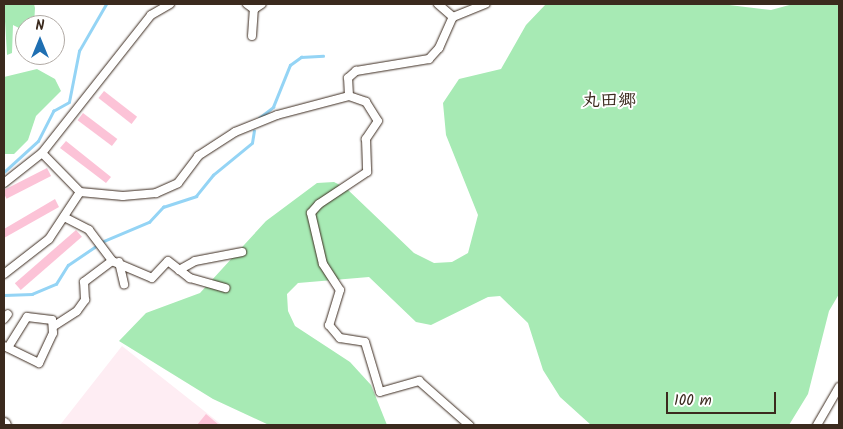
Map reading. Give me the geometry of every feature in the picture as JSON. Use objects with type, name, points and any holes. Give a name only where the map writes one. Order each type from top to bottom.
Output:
[{"type":"street","points":[[4,183],[42,153],[150,16],[170,4]]},
{"type":"street","points":[[247,4],[254,9]]},
{"type":"street","points":[[254,9],[262,4]]},
{"type":"street","points":[[438,4],[453,17]]},
{"type":"street","points":[[348,96],[348,78],[356,71],[429,59],[439,48],[453,17],[485,4]]},
{"type":"street","points":[[252,36],[254,9]]},
{"type":"street","points":[[42,153],[80,192],[123,196],[167,190],[198,156],[235,132],[277,115],[348,96],[366,102],[378,121],[366,139],[367,172],[319,204],[312,214],[323,264],[340,290],[329,325],[340,338],[365,342],[380,392],[419,380],[469,425]]},
{"type":"street","points":[[4,274],[49,239],[80,192]]},
{"type":"street","points":[[64,217],[89,230],[116,262],[124,284]]},
{"type":"street","points":[[178,270],[195,261],[242,252]]},
{"type":"street","points":[[116,262],[152,278],[168,261],[178,270],[201,283],[226,288]]},
{"type":"street","points":[[54,326],[52,320],[27,317],[6,347],[39,363],[54,326],[77,311],[85,300],[84,282],[116,262]]},
{"type":"street","points":[[817,425],[839,387]]},
{"type":"shaded area","points":[[122,346],[222,425],[60,425]]},
{"type":"green space","points":[[4,4],[34,4],[35,15],[15,15],[12,53],[7,55]]},
{"type":"green space","points":[[546,4],[721,4],[771,10],[793,4],[839,4],[839,294],[829,311],[808,394],[789,425],[591,425],[560,397],[543,370],[528,323],[500,296],[488,297],[431,325],[416,322],[369,277],[298,283],[287,294],[288,311],[295,326],[350,362],[371,385],[387,425],[269,425],[213,399],[119,341],[146,313],[200,293],[266,221],[317,183],[334,182],[346,188],[414,253],[434,263],[452,262],[468,253],[478,215],[446,135],[443,103],[459,79],[501,69],[526,25]]},
{"type":"green space","points":[[37,69],[55,79],[61,91],[36,116],[28,140],[14,154],[4,154],[4,77]]},
{"type":"building","points":[[104,91],[137,117],[132,124],[98,98]]},
{"type":"building","points":[[83,113],[117,139],[112,146],[78,120]]},
{"type":"building","points":[[66,141],[111,177],[106,183],[60,148]]},
{"type":"building","points":[[47,168],[51,176],[7,199],[4,190]]},
{"type":"building","points":[[55,199],[59,207],[4,238],[4,229]]},
{"type":"building","points":[[76,230],[82,237],[21,290],[15,283]]},
{"type":"building","points":[[206,414],[219,425],[197,425]]},
{"type":"waterway","points":[[4,172],[38,141],[53,111],[69,102],[79,51],[106,4]]},
{"type":"waterway","points":[[259,118],[273,107],[290,65],[301,57],[323,56]]},
{"type":"waterway","points":[[104,241],[149,222],[163,207],[196,196],[213,175],[252,143],[254,131]]},
{"type":"waterway","points":[[4,295],[32,294],[56,284],[68,265],[95,247]]},
{"type":"district","name":"丸田郷","points":[[609,102]]}]
